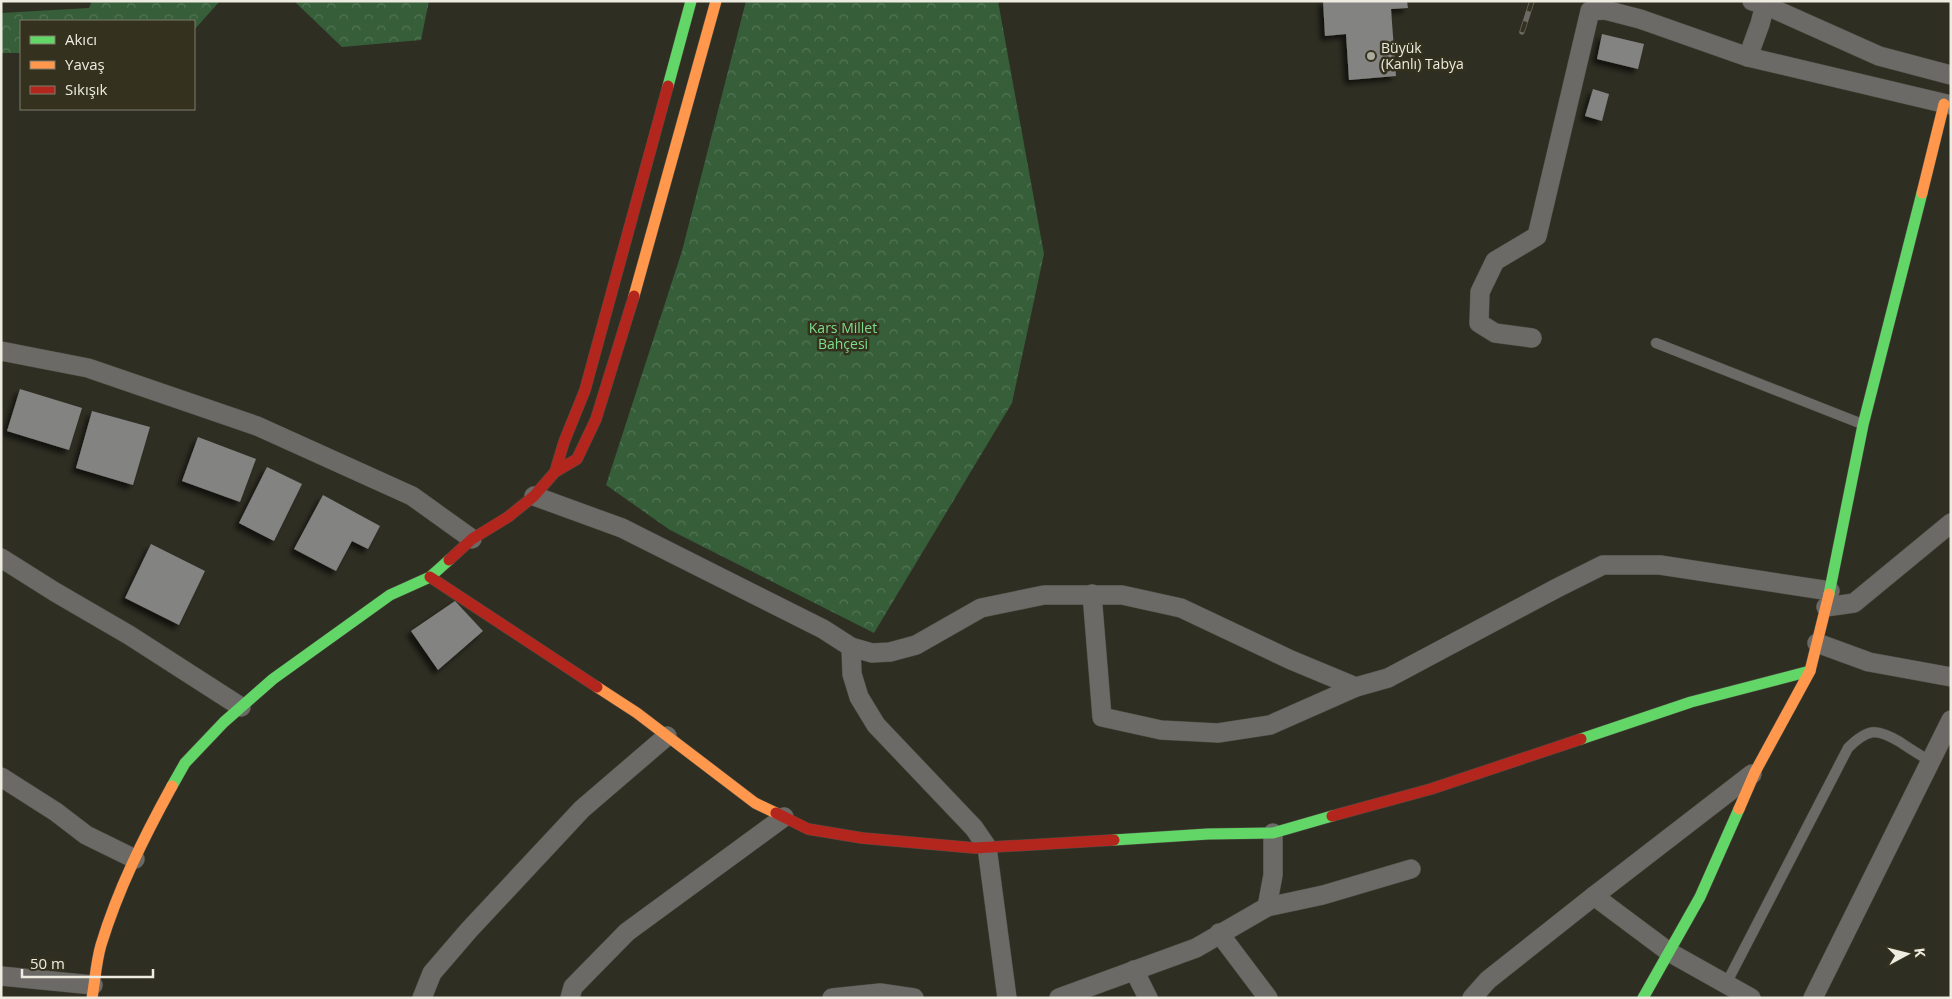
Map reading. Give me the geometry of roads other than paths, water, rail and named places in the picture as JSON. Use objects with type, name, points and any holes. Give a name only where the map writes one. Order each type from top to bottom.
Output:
[{"type":"street","points":[[555,472],[564,442],[585,390],[691,1]]},
{"type":"street","points":[[1,976],[92,992],[101,946],[121,889],[151,824],[185,763],[224,722],[273,679],[390,595],[430,576],[472,539],[508,517],[534,496],[555,472],[577,459],[596,419],[645,258],[716,1]]},
{"type":"street","points":[[1748,57],[1761,3],[1879,56],[1951,75]]},
{"type":"street","points":[[1532,338],[1495,333],[1479,323],[1480,292],[1495,261],[1537,236],[1590,11],[1604,10],[1640,19],[1748,57],[1947,105],[1863,425],[1828,599],[1810,671],[1755,772],[1700,897],[1643,998]]},
{"type":"street","points":[[1,351],[88,368],[257,426],[412,496],[472,539]]},
{"type":"street","points":[[534,496],[622,528],[823,629],[851,647],[872,653],[890,652],[916,645],[981,608],[1044,594],[1122,595],[1180,608],[1291,660],[1356,687]]},
{"type":"street","points":[[1092,594],[1102,717],[1161,730],[1218,733],[1270,725],[1356,687],[1388,678],[1603,565],[1660,566],[1854,604],[1951,523]]},
{"type":"street","points":[[1,558],[129,635],[241,707]]},
{"type":"street","points":[[430,576],[637,713],[755,803],[784,818],[808,829],[862,838],[975,848],[1208,834],[1274,833],[1431,789],[1691,702],[1810,671]]},
{"type":"street","points":[[1817,642],[1869,662],[1951,677]]},
{"type":"street","points":[[851,647],[852,674],[858,697],[876,725],[974,828],[987,848],[1007,998]]},
{"type":"street","points":[[1813,998],[1951,720]]},
{"type":"street","points":[[422,998],[432,973],[469,930],[562,830],[582,809],[667,736]]},
{"type":"street","points":[[1472,998],[1488,980],[1755,772]]},
{"type":"street","points":[[1,777],[56,812],[86,835],[135,859]]},
{"type":"street","points":[[570,998],[573,987],[627,932],[784,818]]},
{"type":"street","points":[[1267,907],[1273,875],[1274,833]]},
{"type":"street","points":[[1059,998],[1196,948],[1267,907],[1323,895],[1410,869]]},
{"type":"street","points":[[1594,896],[1669,952],[1751,998]]},
{"type":"street","points":[[1219,933],[1268,998]]},
{"type":"street","points":[[1134,970],[1148,998]]},
{"type":"street","points":[[832,998],[880,993],[914,998]]},
{"type":"lane","points":[[1656,343],[1863,425]]},
{"type":"lane","points":[[1726,984],[1848,748],[1858,738],[1870,733],[1884,732],[1930,761]]},
{"type":"railway","points":[[1522,32],[1532,1]]},
{"type":"place","name":"Büyük (Kanlı) Tabya","points":[[1371,56]]},
{"type":"park label","name":"Kars Millet Bahçesi","points":[[843,336]]}]
